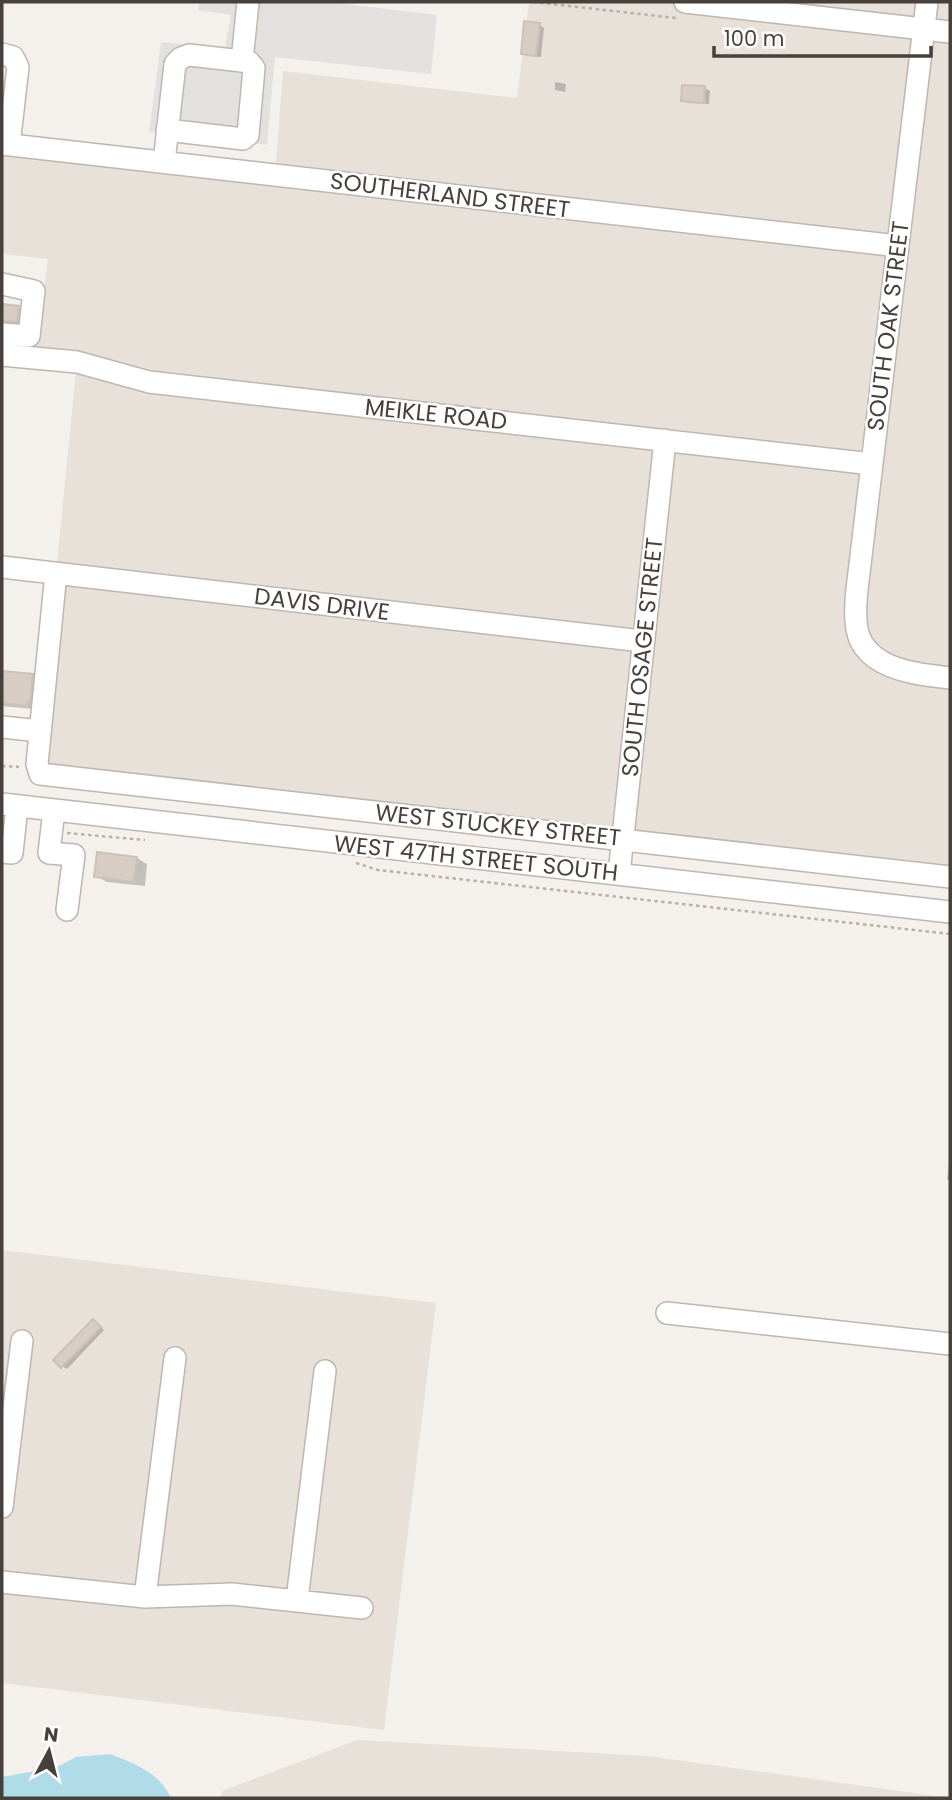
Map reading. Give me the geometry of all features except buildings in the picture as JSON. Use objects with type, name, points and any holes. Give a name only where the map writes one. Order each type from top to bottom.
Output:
[{"type":"street","points":[[243,61],[248,2]]},
{"type":"street","name":"SOUTH OAK STREET","points":[[927,2],[856,609],[859,637],[880,661],[911,674],[950,678]]},
{"type":"street","points":[[685,10],[734,5],[950,32]]},
{"type":"street","points":[[2,54],[13,57],[18,67],[5,145]]},
{"type":"street","points":[[164,162],[167,130],[173,75],[175,64],[189,55],[250,62],[255,76],[248,135],[243,139],[167,130]]},
{"type":"street","name":"SOUTHERLAND STREET","points":[[5,145],[898,246]]},
{"type":"street","points":[[2,285],[34,291],[29,336],[2,334]]},
{"type":"street","name":"MEIKLE ROAD","points":[[2,355],[77,362],[149,382],[872,464]]},
{"type":"street","name":"SOUTH OSAGE STREET","points":[[619,874],[665,440]]},
{"type":"street","name":"DAVIS DRIVE","points":[[2,567],[642,641]]},
{"type":"street","points":[[37,772],[40,774],[37,770],[40,731],[56,573]]},
{"type":"street","points":[[2,727],[40,731]]},
{"type":"street","name":"WEST STUCKEY STREET","points":[[37,772],[950,877]]},
{"type":"street","points":[[2,852],[12,853],[9,805]]},
{"type":"street","name":"WEST 47TH STREET SOUTH","points":[[9,805],[950,912]]},
{"type":"street","points":[[54,810],[49,853],[74,855],[67,910]]},
{"type":"street","points":[[667,1313],[950,1344]]},
{"type":"street","points":[[2,1507],[22,1341]]},
{"type":"street","points":[[145,1597],[175,1358]]},
{"type":"street","points":[[297,1600],[326,1370]]},
{"type":"street","points":[[2,1581],[145,1597],[232,1594],[362,1608]]},
{"type":"path","points":[[533,2],[685,10]]},
{"type":"path","points":[[2,766],[37,772]]},
{"type":"path","points":[[51,832],[153,840]]},
{"type":"path","points":[[347,861],[378,870],[950,934]]},
{"type":"shaded area","points":[[199,2],[329,2],[437,15],[431,74],[275,57],[267,145],[149,132],[161,42],[225,48],[231,15],[198,10]]},
{"type":"shaded area","points":[[529,2],[950,2],[950,877],[46,775],[56,573],[77,362],[35,358],[48,259],[2,254],[2,144],[275,175],[283,71],[517,98]]},
{"type":"shaded area","points":[[2,1250],[436,1303],[384,1730],[2,1683]]},
{"type":"shaded area","points":[[357,1740],[648,1756],[950,1798],[221,1798],[222,1791]]},
{"type":"water","points":[[110,1754],[153,1775],[171,1798],[2,1798],[2,1777],[57,1767],[76,1757]]}]
